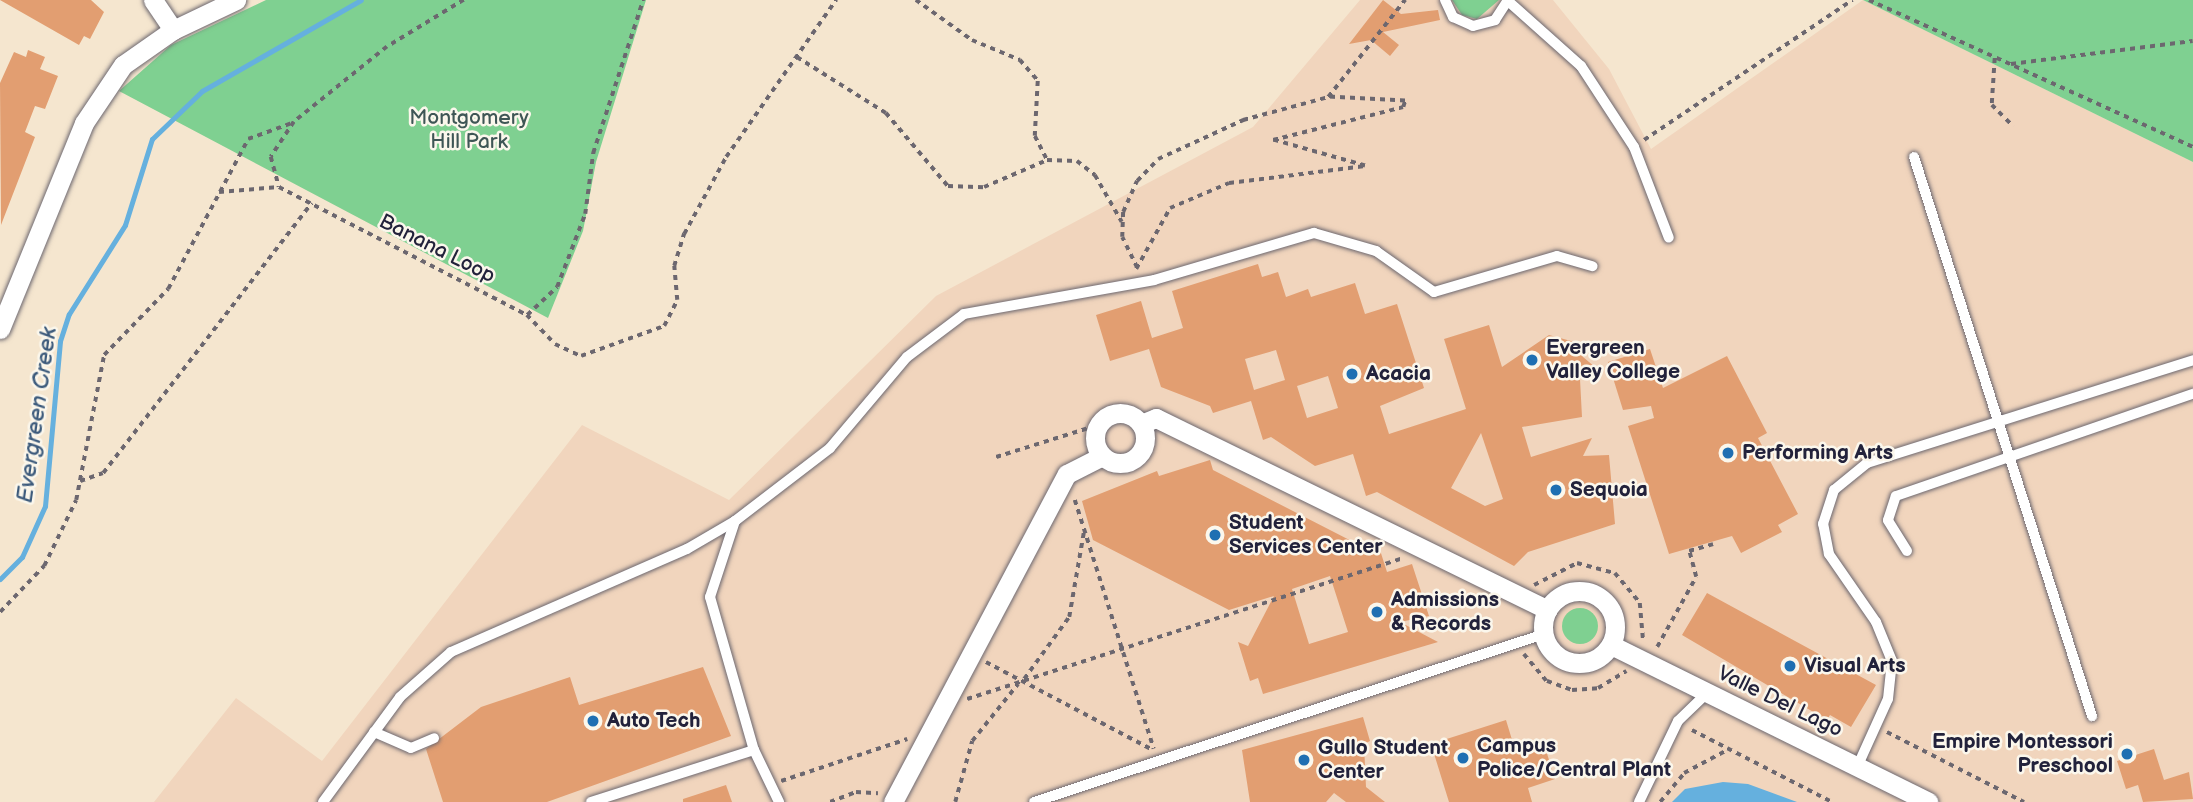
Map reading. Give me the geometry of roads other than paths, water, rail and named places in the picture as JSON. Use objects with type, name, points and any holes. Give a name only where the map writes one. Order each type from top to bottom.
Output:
[{"type":"street","points":[[153,0],[173,30]]},
{"type":"street","points":[[0,329],[84,123],[123,65],[173,30],[236,0]]},
{"type":"street","points":[[1119,413],[1141,424],[1146,440],[1133,461],[1117,464],[1101,456],[1094,442],[1098,425],[1119,413]]},
{"type":"street","points":[[1141,424],[1156,418],[1548,610]]},
{"type":"street","points":[[894,800],[1067,474],[1101,456]]},
{"type":"street","points":[[1574,591],[1597,595],[1615,623],[1611,645],[1592,661],[1567,661],[1544,634],[1548,610],[1574,591]]},
{"type":"street","name":"Valle Del Lago","points":[[1611,645],[1928,802]]},
{"type":"lane","points":[[1445,0],[1453,17],[1474,26],[1495,20],[1508,1],[1581,66],[1634,147],[1669,238]]},
{"type":"lane","points":[[1914,157],[2092,716]]},
{"type":"lane","points":[[323,802],[400,697],[462,645],[687,549],[735,521],[830,448],[933,331],[964,314],[1129,284],[1314,233],[1376,251],[1434,292],[1558,256],[1593,266]]},
{"type":"lane","points":[[1858,765],[1888,699],[1892,661],[1877,622],[1829,554],[1825,507],[1847,477],[1867,463],[2193,360]]},
{"type":"lane","points":[[1907,551],[1888,520],[1896,496],[2193,394]]},
{"type":"lane","points":[[735,521],[710,597],[754,750],[773,783],[779,802]]},
{"type":"lane","points":[[1034,802],[1544,634]]},
{"type":"lane","points":[[1639,802],[1678,721],[1708,692]]},
{"type":"lane","points":[[374,732],[411,748],[434,738]]},
{"type":"lane","points":[[591,802],[754,750]]},
{"type":"water","points":[[1723,782],[1748,784],[1797,802],[1672,802],[1685,789]]},
{"type":"waterway","name":"Evergreen Creek","points":[[0,579],[22,557],[45,506],[60,341],[69,314],[125,225],[152,139],[202,91],[361,0]]},
{"type":"place","name":"Evergreen Valley College","points":[[1532,360]]},
{"type":"place","name":"Acacia","points":[[1352,374]]},
{"type":"place","name":"Performing Arts","points":[[1728,453]]},
{"type":"place","name":"Sequoia","points":[[1556,490]]},
{"type":"place","name":"Student Services Center","points":[[1215,535]]},
{"type":"place","name":"Admissions & Records","points":[[1377,612]]},
{"type":"place","name":"Visual Arts","points":[[1790,666]]},
{"type":"place","name":"Auto Tech","points":[[593,721]]},
{"type":"place","name":"Empire Montessori Preschool","points":[[2127,754]]},
{"type":"place","name":"Campus Police/Central Plant","points":[[1463,758]]},
{"type":"place","name":"Gullo Student Center","points":[[1304,760]]},
{"type":"park label","name":"Montgomery Hill Park","points":[[469,130]]}]
